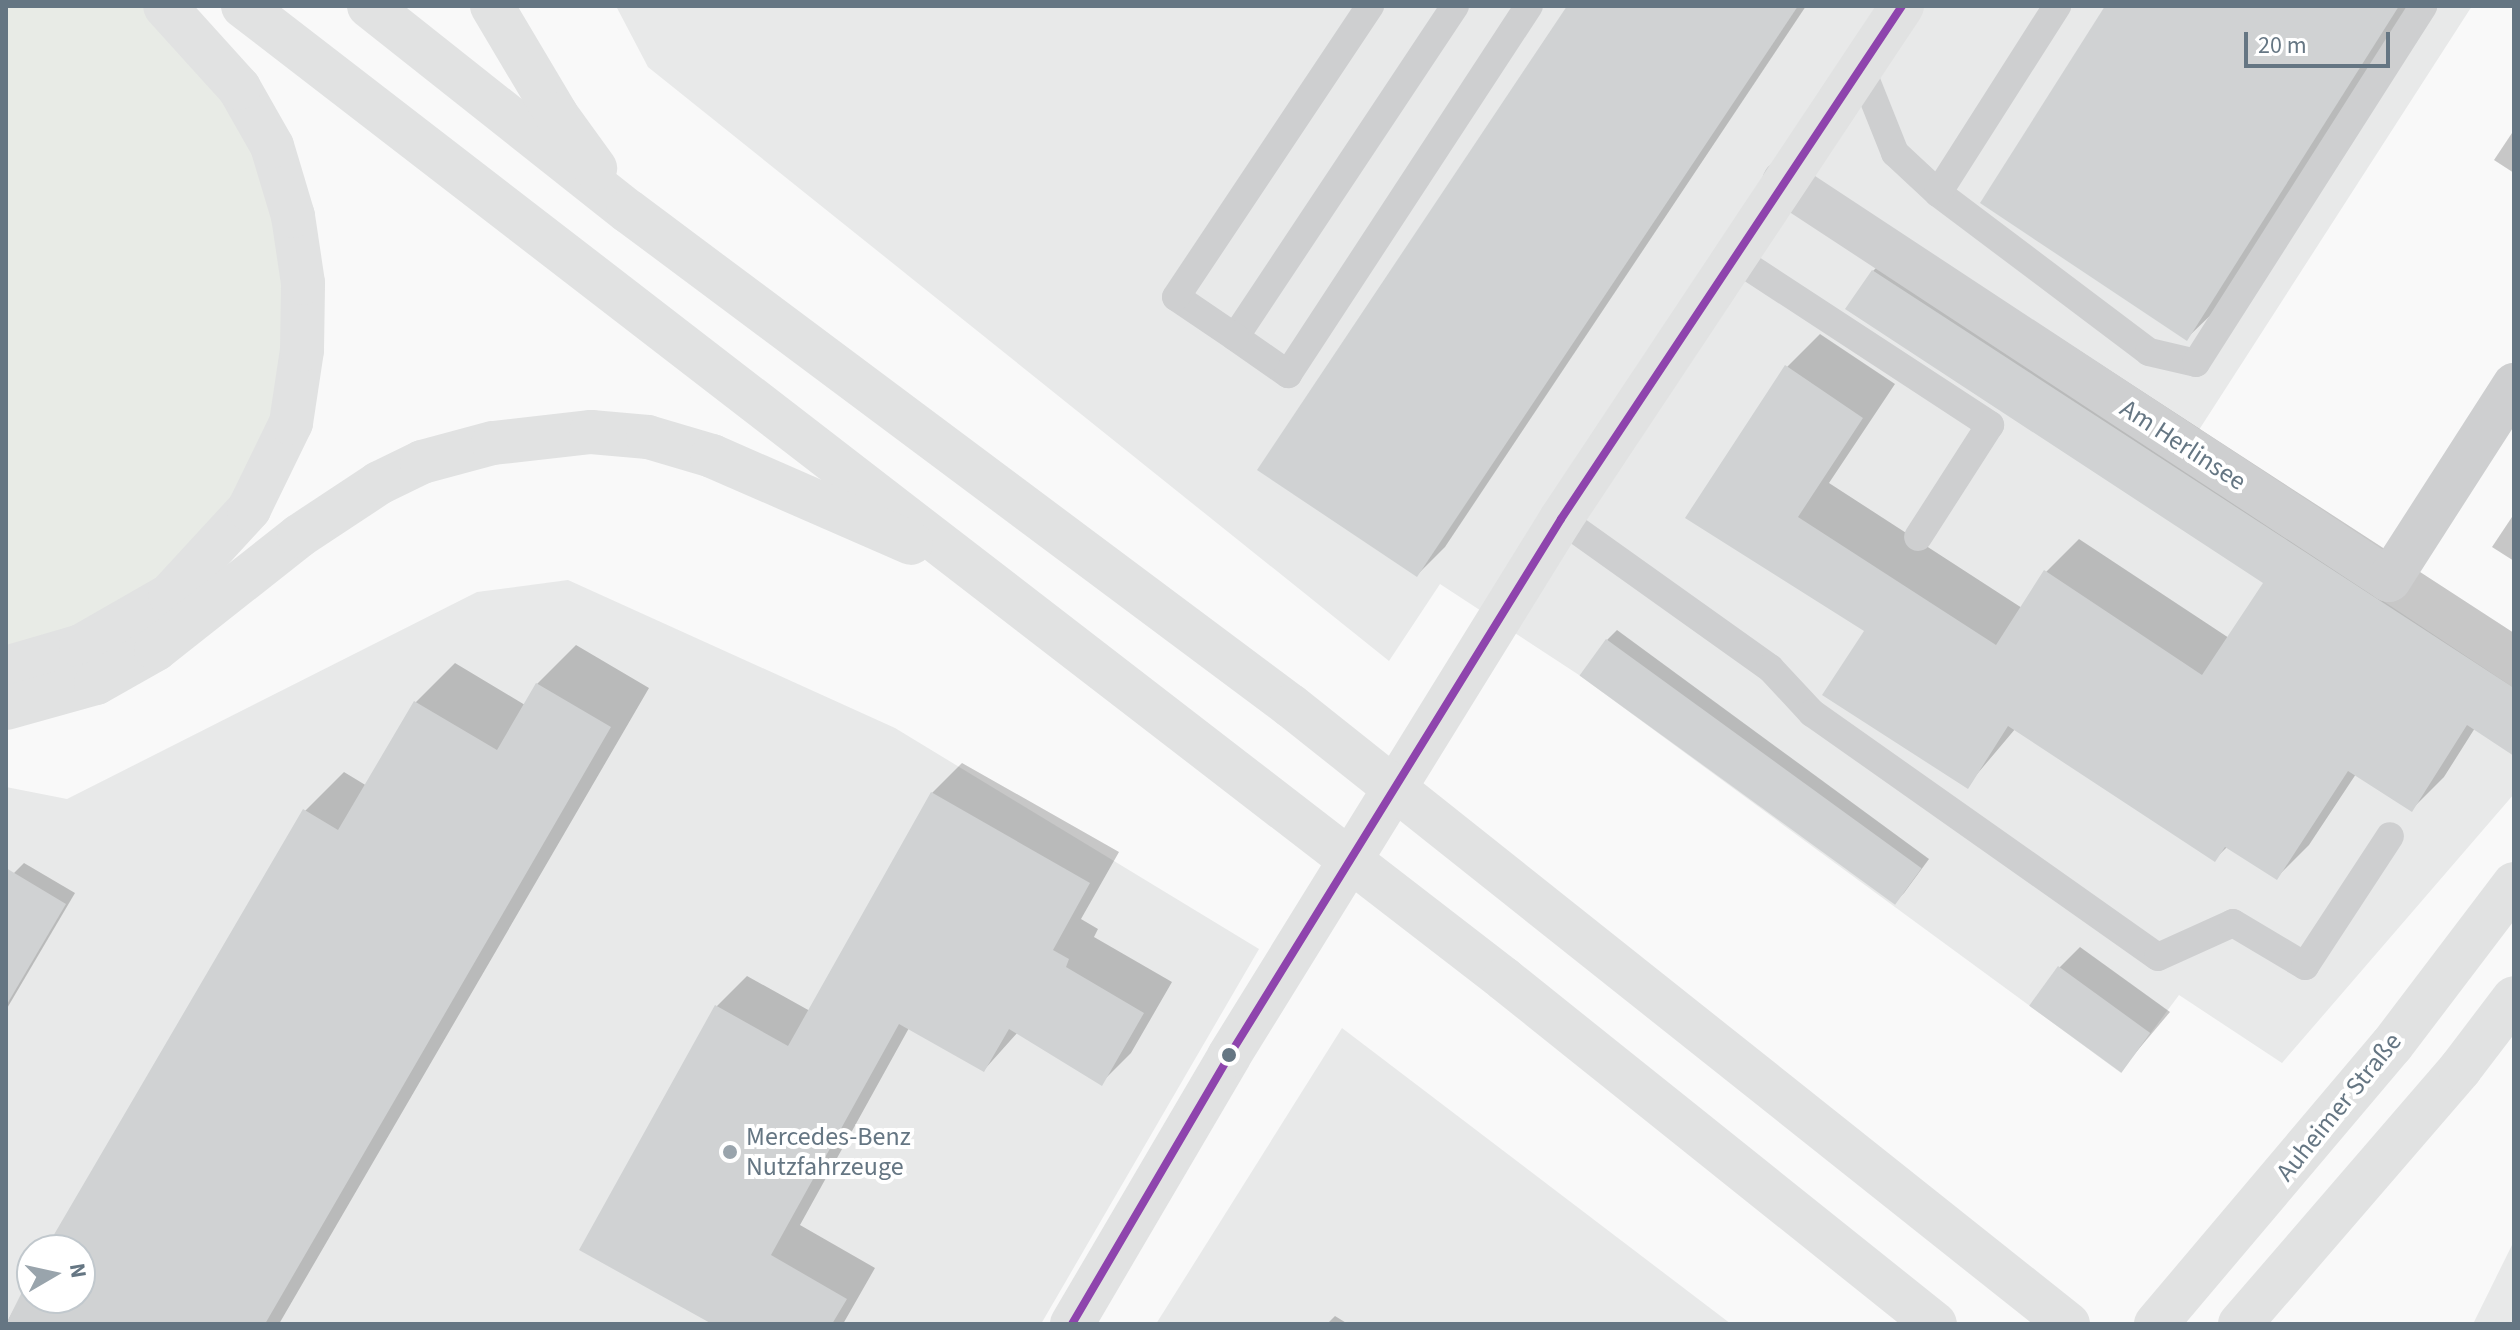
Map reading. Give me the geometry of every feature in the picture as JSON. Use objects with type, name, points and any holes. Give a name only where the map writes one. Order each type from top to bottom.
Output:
[{"type":"main road","points":[[6,668],[81,646],[170,595],[249,509],[291,423],[303,337],[303,283],[293,216],[272,146],[239,88],[165,6]]},
{"type":"main road","points":[[243,6],[1504,979],[1935,1324]]},
{"type":"main road","points":[[369,6],[628,211],[1291,706],[1552,917],[2068,1324]]},
{"type":"main road","points":[[492,6],[556,114],[628,211]]},
{"type":"main road","points":[[1072,1324],[1229,1056],[1561,519],[1902,6]]},
{"type":"main road","points":[[6,708],[96,683],[156,649],[353,498],[422,462],[493,443],[591,432],[648,437],[712,456],[975,571]]},
{"type":"main road","name":"Auheimer Straße","points":[[2156,1324],[2392,1045],[2514,884]]},
{"type":"main road","points":[[2240,1324],[2460,1069],[2514,998]]},
{"type":"street","name":"Am Herlinsee","points":[[1784,182],[2389,580],[2514,385]]},
{"type":"lane","points":[[1370,6],[1176,297],[1288,374],[1529,6]]},
{"type":"lane","points":[[1235,337],[1455,6]]},
{"type":"lane","points":[[1938,193],[2057,6]]},
{"type":"lane","points":[[1861,68],[1895,153],[1938,193],[2149,352],[2196,363],[2423,6]]},
{"type":"lane","points":[[1735,258],[1990,425],[1918,537]]},
{"type":"lane","points":[[1561,519],[1770,668],[1812,713],[2158,957],[2233,923],[2305,966],[2390,836]]},
{"type":"shaded area","points":[[6,6],[145,6],[185,37],[263,157],[291,285],[272,418],[241,487],[140,602],[6,655]]},
{"type":"shaded area","points":[[616,6],[2472,6],[2177,464],[2514,688],[2514,794],[2282,1063],[2179,995],[2121,1073],[1579,675],[1440,584],[1389,661],[648,67]]},
{"type":"shaded area","points":[[568,580],[895,728],[1259,949],[1041,1324],[6,1324],[6,787],[67,799],[477,592]]},
{"type":"shaded area","points":[[1342,1028],[1731,1324],[1156,1324]]},
{"type":"shaded area","points":[[2514,1241],[2514,1324],[2473,1324]]},
{"type":"building","points":[[1567,6],[1798,6],[1417,577],[1257,470]]},
{"type":"building","points":[[2105,6],[2399,6],[2187,341],[1980,203]]},
{"type":"building","points":[[1872,270],[2514,688],[2514,756],[2467,725],[2412,812],[2348,771],[2277,880],[2225,847],[2215,862],[2008,726],[1968,789],[1822,695],[1864,631],[1685,518],[1785,365],[1863,418],[1798,517],[1996,645],[2044,570],[2202,675],[2263,583],[1845,309]]},
{"type":"building","points":[[1606,639],[1922,868],[1895,905],[1580,675]]},
{"type":"building","points":[[536,683],[611,727],[265,1324],[6,1324],[16,1304],[16,1314],[96,1314],[96,1234],[54,1234],[303,809],[338,830],[414,701],[497,750]]},
{"type":"building","points":[[931,792],[1090,883],[1053,950],[1069,959],[1066,967],[1144,1013],[1102,1086],[1009,1029],[984,1072],[899,1024],[771,1255],[847,1299],[832,1324],[712,1324],[579,1250],[715,1005],[788,1046]]},
{"type":"building","points":[[6,868],[66,904],[6,1006]]},
{"type":"building","points":[[2058,966],[2150,1033],[2121,1073],[2029,1006]]},
{"type":"transit line","points":[[1072,1324],[1229,1056],[1561,519],[1902,6]]},
{"type":"place","name":"Mercedes-Benz Nutzfahrzeuge","points":[[730,1152]]}]
